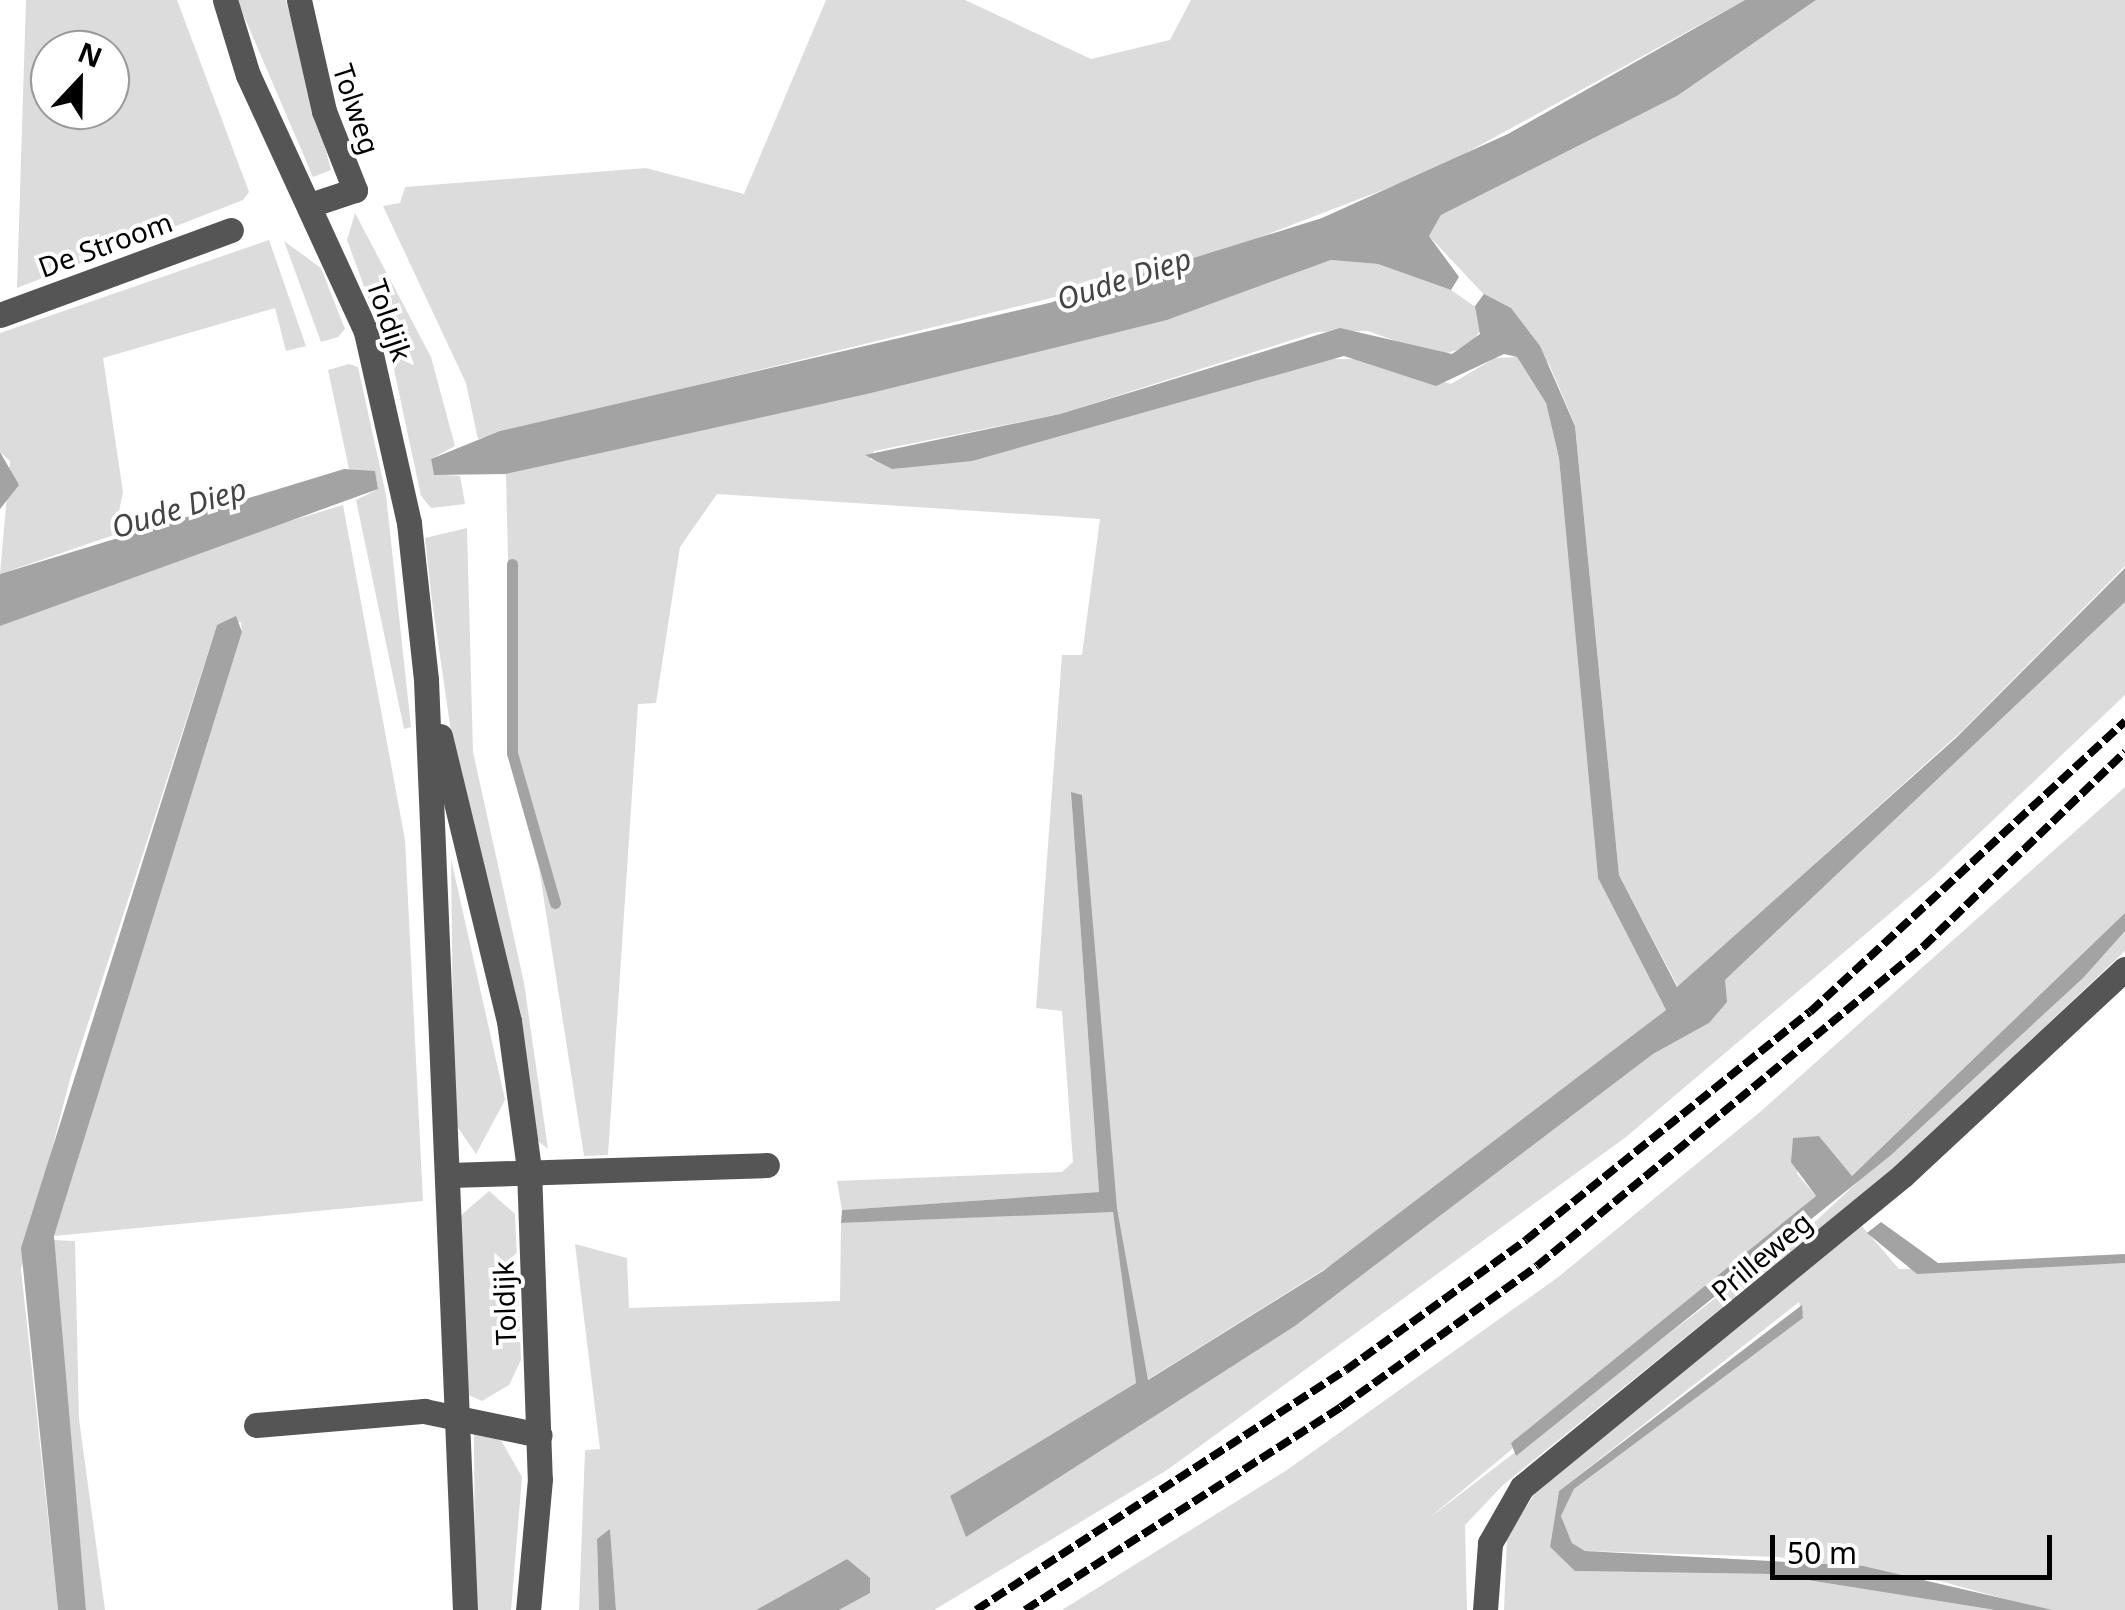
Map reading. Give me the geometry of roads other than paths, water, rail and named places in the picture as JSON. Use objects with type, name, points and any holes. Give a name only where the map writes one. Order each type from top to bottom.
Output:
[{"type":"street","name":"Toldijk","points":[[225,0],[248,76],[366,332],[392,429],[426,680],[450,1175],[465,1610]]},
{"type":"street","name":"Tolweg","points":[[300,0],[324,112],[354,190],[310,205]]},
{"type":"street","name":"De Stroom","points":[[0,315],[230,230]]},
{"type":"street","name":"Toldijk","points":[[426,680],[506,1005],[528,1168],[540,1435],[528,1610]]},
{"type":"street","name":"Prilleweg","points":[[1485,1610],[1490,1544],[1522,1487],[1879,1196],[2125,969]]},
{"type":"street","points":[[450,1175],[528,1168],[767,1165]]},
{"type":"street","points":[[256,1425],[424,1411],[540,1435]]},
{"type":"waterway","points":[[512,564],[512,753],[555,903]]},
{"type":"railway","points":[[976,1610],[1346,1370],[1526,1240],[1810,1012],[2125,721]]},
{"type":"railway","points":[[1025,1610],[1341,1407],[1537,1266],[1923,947],[2125,752]]},
{"type":"water label","name":"Oude Diep","points":[[1124,279]]},
{"type":"water label","name":"Oude Diep","points":[[179,508]]}]
